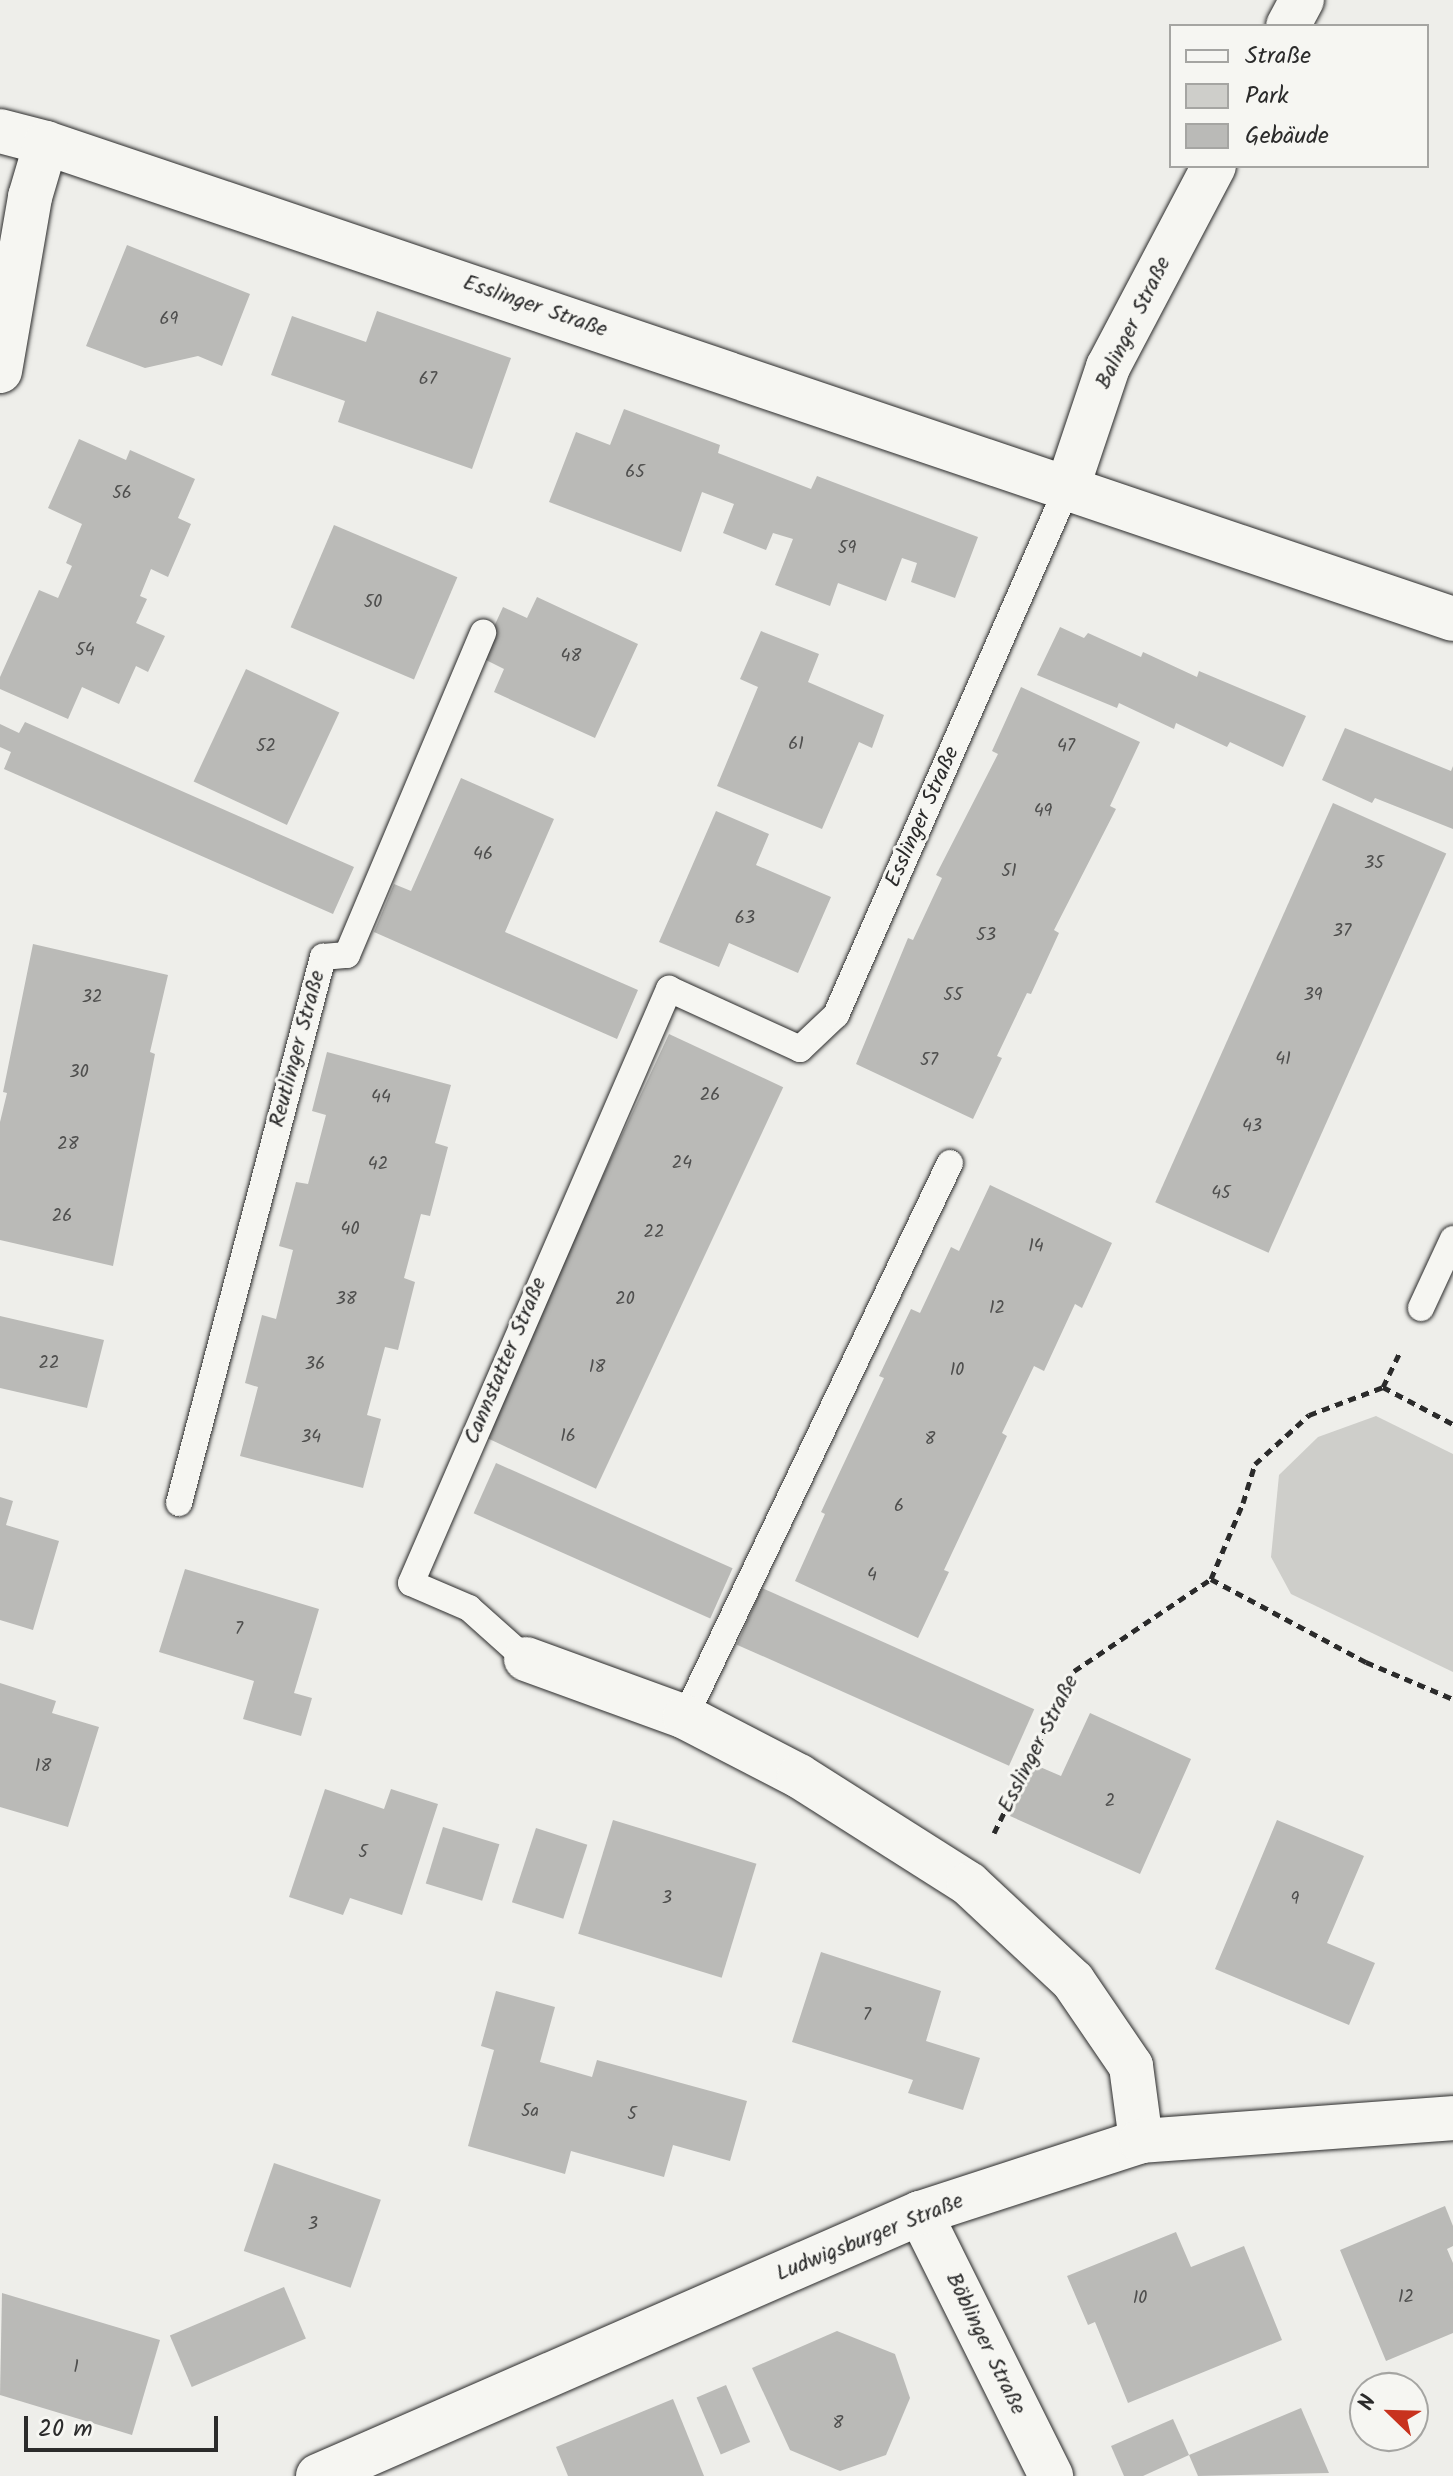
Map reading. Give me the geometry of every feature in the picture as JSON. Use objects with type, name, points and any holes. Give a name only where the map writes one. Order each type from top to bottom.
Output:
[{"type":"street","points":[[1289,24],[1302,0]]},
{"type":"street","name":"Esslinger Straße","points":[[0,131],[46,143],[1068,486],[1453,619]]},
{"type":"street","points":[[0,371],[30,197],[46,143]]},
{"type":"street","name":"Balinger Straße","points":[[1068,486],[1108,367],[1213,168]]},
{"type":"street","name":"Cannstatter Straße","points":[[526,1659],[685,1717],[799,1776],[969,1884],[1073,1981],[1131,2066],[1141,2141]]},
{"type":"street","name":"Ludwigsburger Straße","points":[[318,2476],[920,2213],[1141,2141],[1453,2118]]},
{"type":"street","name":"Böblinger Straße","points":[[920,2213],[1051,2476]]},
{"type":"lane","name":"Esslinger Straße","points":[[800,1049],[836,1015],[1068,486]]},
{"type":"lane","name":"Reutlinger Straße","points":[[179,1503],[323,957],[347,955],[483,633]]},
{"type":"lane","name":"Cannstatter Straße","points":[[526,1659],[469,1608],[411,1583],[663,1002],[669,989],[800,1049]]},
{"type":"lane","points":[[685,1717],[950,1163]]},
{"type":"lane","points":[[1421,1308],[1453,1239]]},
{"type":"path","points":[[1421,1308],[1383,1387],[1309,1415],[1255,1464],[1243,1503],[1211,1579],[1366,1662],[1453,1699]]},
{"type":"path","points":[[1383,1387],[1453,1424]]},
{"type":"path","name":"Esslinger Straße","points":[[969,1884],[1074,1671],[1211,1579]]},
{"type":"green space","points":[[1376,1416],[1453,1454],[1453,1672],[1291,1594],[1271,1557],[1279,1475],[1318,1437]]},
{"type":"building","points":[[127,245],[250,294],[222,366],[198,356],[145,368],[86,346]]},
{"type":"building","points":[[377,311],[511,358],[472,469],[338,422],[345,401],[271,375],[292,316],[366,342]]},
{"type":"building","points":[[624,409],[720,445],[718,453],[811,489],[817,476],[978,537],[955,598],[911,582],[917,563],[902,558],[886,601],[838,583],[830,606],[775,585],[793,539],[773,533],[766,550],[723,533],[734,504],[702,492],[681,552],[549,502],[576,432],[610,445]]},
{"type":"building","points":[[79,439],[126,460],[130,450],[195,479],[178,518],[191,524],[168,577],[151,569],[140,596],[147,599],[136,623],[165,636],[148,672],[136,666],[119,704],[82,687],[68,719],[0,689],[0,677],[39,590],[58,598],[72,566],[66,563],[82,524],[48,508]]},
{"type":"building","points":[[334,525],[457,577],[414,680],[291,627]]},
{"type":"building","points":[[537,597],[638,644],[595,738],[494,692],[504,669],[480,657],[503,607],[527,618]]},
{"type":"building","points":[[1060,627],[1084,638],[1088,633],[1141,657],[1143,652],[1197,677],[1199,671],[1306,716],[1283,767],[1230,742],[1227,747],[1176,723],[1174,729],[1119,703],[1117,708],[1037,675]]},
{"type":"building","points":[[761,631],[819,654],[808,682],[884,715],[872,748],[859,742],[822,829],[717,786],[758,687],[740,679]]},
{"type":"building","points":[[246,669],[339,713],[287,825],[194,781]]},
{"type":"building","points":[[1021,687],[1140,742],[1110,806],[1116,809],[1054,930],[1059,933],[1031,994],[1027,993],[997,1056],[1002,1058],[973,1119],[856,1064],[908,938],[913,940],[942,878],[936,875],[998,754],[992,751]]},
{"type":"building","points":[[25,722],[354,867],[333,914],[4,769],[11,752],[0,747],[0,724],[19,733]]},
{"type":"building","points":[[1345,728],[1451,771],[1453,766],[1453,829],[1375,798],[1372,803],[1322,780]]},
{"type":"building","points":[[461,778],[554,819],[505,932],[638,990],[617,1039],[374,932],[394,884],[411,891]]},
{"type":"building","points":[[1333,803],[1446,853],[1269,1253],[1155,1202]]},
{"type":"building","points":[[716,811],[769,834],[756,865],[831,897],[798,973],[729,943],[719,967],[659,942]]},
{"type":"building","points":[[33,944],[168,975],[150,1052],[155,1054],[113,1266],[0,1240],[0,1122],[7,1093],[3,1092]]},
{"type":"building","points":[[669,1034],[783,1087],[596,1489],[482,1435]]},
{"type":"building","points":[[327,1052],[451,1085],[435,1143],[448,1147],[430,1216],[421,1214],[404,1278],[415,1282],[398,1350],[385,1347],[367,1415],[381,1419],[363,1488],[240,1456],[258,1387],[245,1383],[262,1315],[276,1319],[293,1250],[279,1246],[296,1182],[308,1184],[326,1115],[312,1111]]},
{"type":"building","points":[[990,1185],[1112,1243],[1082,1308],[1075,1304],[1044,1371],[1034,1366],[1002,1433],[1007,1436],[944,1570],[949,1572],[918,1638],[795,1581],[825,1514],[821,1512],[884,1378],[879,1376],[911,1309],[920,1313],[951,1247],[959,1251]]},
{"type":"building","points":[[0,1316],[104,1340],[87,1408],[0,1388]]},
{"type":"building","points":[[496,1463],[733,1568],[710,1619],[474,1513]]},
{"type":"building","points":[[0,1497],[13,1501],[6,1525],[59,1541],[33,1630],[0,1620]]},
{"type":"building","points":[[185,1569],[319,1609],[294,1693],[312,1698],[301,1736],[243,1719],[254,1681],[159,1652]]},
{"type":"building","points":[[762,1588],[1034,1709],[1009,1766],[737,1645]]},
{"type":"building","points":[[0,1683],[56,1701],[52,1713],[99,1727],[68,1827],[0,1807]]},
{"type":"building","points":[[1090,1713],[1191,1759],[1140,1874],[1010,1816],[1033,1764],[1061,1776]]},
{"type":"building","points":[[325,1789],[384,1809],[391,1789],[438,1804],[402,1915],[350,1898],[343,1915],[289,1897]]},
{"type":"building","points":[[613,1820],[756,1864],[722,1978],[578,1934]]},
{"type":"building","points":[[1277,1820],[1364,1856],[1327,1943],[1375,1963],[1349,2025],[1215,1969]]},
{"type":"building","points":[[443,1827],[499,1844],[482,1901],[426,1883]]},
{"type":"building","points":[[536,1828],[587,1845],[563,1919],[512,1902]]},
{"type":"building","points":[[821,1952],[941,1991],[926,2041],[980,2058],[963,2110],[908,2093],[913,2080],[792,2042]]},
{"type":"building","points":[[496,1991],[555,2007],[540,2062],[592,2077],[597,2060],[747,2101],[730,2161],[673,2145],[664,2177],[571,2151],[565,2174],[468,2146],[494,2050],[481,2046]]},
{"type":"building","points":[[274,2163],[381,2200],[351,2288],[244,2251]]},
{"type":"building","points":[[1445,2206],[1453,2226],[1453,2246],[1447,2249],[1453,2263],[1453,2333],[1386,2361],[1340,2250]]},
{"type":"building","points":[[1176,2232],[1191,2267],[1244,2246],[1282,2340],[1128,2403],[1095,2322],[1088,2325],[1067,2276]]},
{"type":"building","points":[[284,2287],[306,2339],[192,2387],[170,2335]]},
{"type":"building","points":[[2,2293],[160,2340],[132,2435],[0,2395]]},
{"type":"building","points":[[837,2331],[895,2354],[910,2398],[886,2455],[840,2471],[790,2450],[752,2368]]},
{"type":"building","points":[[726,2385],[750,2442],[721,2455],[697,2398]]},
{"type":"building","points":[[673,2399],[704,2476],[568,2476],[556,2447]]},
{"type":"building","points":[[1301,2408],[1329,2473],[1198,2476],[1189,2455]]},
{"type":"building","points":[[1173,2419],[1189,2455],[1143,2476],[1124,2476],[1111,2446]]}]
